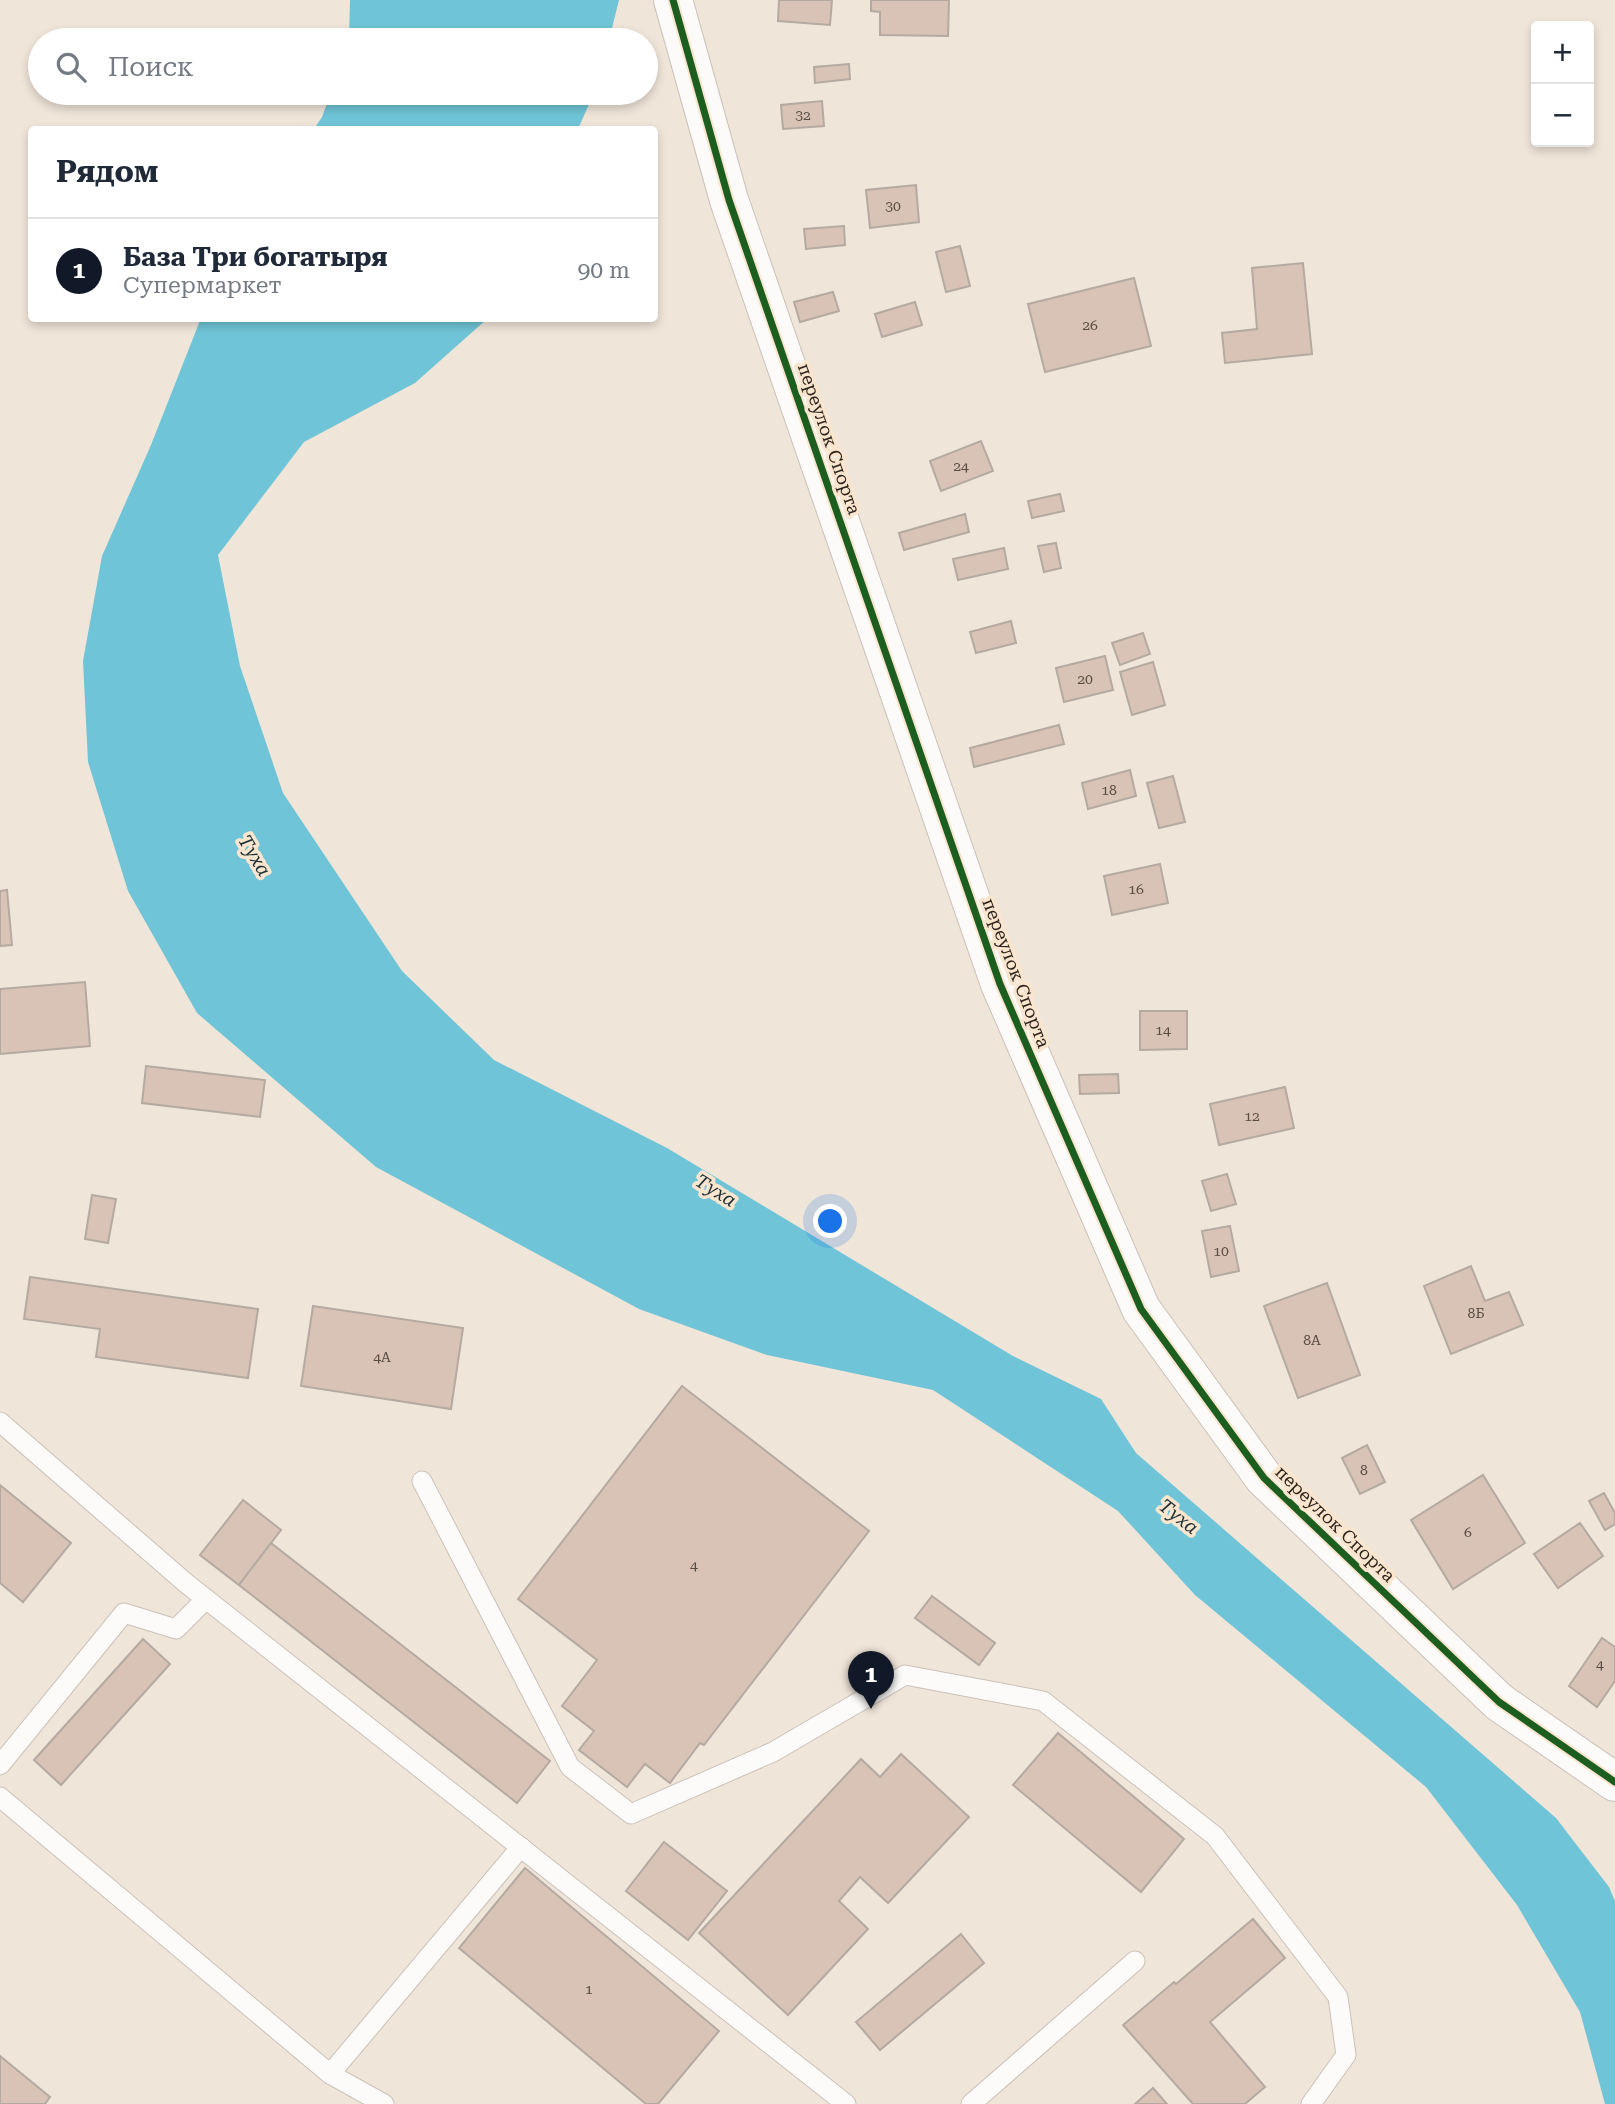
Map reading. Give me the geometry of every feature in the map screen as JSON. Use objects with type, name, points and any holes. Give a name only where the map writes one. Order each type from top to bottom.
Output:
[{"type":"street","name":"переулок Спорта","points":[[673,0],[729,200],[1000,984],[1141,1309],[1264,1478],[1499,1702],[1615,1782]]},
{"type":"lane","points":[[0,1422],[206,1599],[846,2104]]},
{"type":"lane","points":[[422,1481],[570,1767],[631,1814],[773,1752],[905,1675],[1043,1701],[1215,1836],[1338,1997],[1346,2055],[1311,2104]]},
{"type":"lane","points":[[0,1765],[124,1613],[176,1629],[206,1599]]},
{"type":"lane","points":[[0,1797],[330,2074],[384,2104]]},
{"type":"lane","points":[[330,2074],[521,1847]]},
{"type":"lane","points":[[971,2104],[1135,1961]]},
{"type":"water","points":[[350,0],[619,0],[612,28],[349,28]]},
{"type":"water","points":[[326,105],[589,105],[579,126],[316,126]]},
{"type":"water","name":"Туха","points":[[199,322],[484,322],[415,383],[304,442],[218,555],[240,666],[283,793],[402,971],[494,1060],[667,1148],[1013,1356],[1101,1399],[1136,1453],[1556,1818],[1609,1887],[1615,1901],[1615,2104],[1605,2104],[1580,2012],[1517,1905],[1426,1787],[1195,1595],[1118,1511],[933,1390],[767,1355],[639,1309],[376,1167],[197,1013],[128,891],[88,762],[83,661],[102,556],[151,445]]},
{"type":"building","points":[[779,0],[832,0],[830,25],[778,21]]},
{"type":"building","points":[[871,0],[949,0],[948,36],[880,35],[880,12],[871,11]]},
{"type":"building","points":[[849,64],[850,79],[815,83],[814,67]]},
{"type":"building","points":[[822,101],[824,126],[783,129],[781,105]]},
{"type":"building","points":[[916,185],[919,222],[870,228],[866,190]]},
{"type":"building","points":[[844,226],[845,245],[806,249],[804,229]]},
{"type":"building","points":[[960,246],[970,286],[946,292],[936,252]]},
{"type":"building","points":[[1303,263],[1312,354],[1225,363],[1222,333],[1257,329],[1252,268]]},
{"type":"building","points":[[1134,278],[1151,346],[1045,372],[1028,304]]},
{"type":"building","points":[[833,292],[839,311],[800,322],[794,302]]},
{"type":"building","points":[[915,302],[922,325],[882,337],[875,314]]},
{"type":"building","points":[[981,441],[993,471],[941,491],[930,461]]},
{"type":"building","points":[[1060,494],[1064,511],[1032,518],[1028,501]]},
{"type":"building","points":[[965,514],[969,532],[904,550],[899,533]]},
{"type":"building","points":[[1056,543],[1061,568],[1044,572],[1038,546]]},
{"type":"building","points":[[1004,548],[1008,569],[958,580],[953,559]]},
{"type":"building","points":[[1011,621],[1016,643],[976,653],[970,632]]},
{"type":"building","points":[[1143,633],[1150,654],[1120,665],[1112,643]]},
{"type":"building","points":[[1105,656],[1113,690],[1064,702],[1056,668]]},
{"type":"building","points":[[1153,662],[1165,705],[1132,715],[1120,672]]},
{"type":"building","points":[[1059,725],[1064,744],[974,767],[970,748]]},
{"type":"building","points":[[1130,770],[1136,796],[1088,809],[1082,783]]},
{"type":"building","points":[[1173,776],[1185,822],[1159,828],[1147,783]]},
{"type":"building","points":[[1160,864],[1168,903],[1112,915],[1104,876]]},
{"type":"building","points":[[7,890],[12,945],[0,946],[0,891]]},
{"type":"building","points":[[85,982],[90,1046],[0,1054],[0,989]]},
{"type":"building","points":[[1140,1011],[1187,1011],[1187,1049],[1140,1050]]},
{"type":"building","points":[[146,1066],[265,1080],[260,1117],[142,1103]]},
{"type":"building","points":[[1118,1074],[1119,1093],[1080,1094],[1079,1075]]},
{"type":"building","points":[[1285,1087],[1294,1128],[1219,1145],[1210,1104]]},
{"type":"building","points":[[1227,1174],[1236,1204],[1211,1211],[1202,1181]]},
{"type":"building","points":[[92,1195],[116,1199],[108,1243],[85,1239]]},
{"type":"building","points":[[1230,1226],[1239,1271],[1211,1277],[1202,1231]]},
{"type":"building","points":[[1471,1266],[1485,1301],[1509,1292],[1523,1325],[1451,1354],[1424,1286]]},
{"type":"building","points":[[30,1277],[258,1309],[248,1378],[96,1357],[100,1329],[24,1319]]},
{"type":"building","points":[[1327,1283],[1360,1375],[1298,1398],[1264,1306]]},
{"type":"building","points":[[313,1306],[463,1328],[451,1409],[301,1386]]},
{"type":"building","points":[[682,1386],[869,1531],[704,1745],[700,1743],[670,1783],[645,1764],[627,1787],[579,1750],[594,1731],[562,1706],[597,1660],[518,1599]]},
{"type":"building","points":[[1367,1445],[1385,1482],[1360,1494],[1342,1458]]},
{"type":"building","points":[[1483,1475],[1525,1543],[1453,1589],[1411,1520]]},
{"type":"building","points":[[0,1485],[71,1543],[23,1602],[0,1583]]},
{"type":"building","points":[[1604,1493],[1615,1513],[1615,1524],[1605,1530],[1589,1501]]},
{"type":"building","points":[[243,1500],[281,1530],[239,1585],[200,1555]]},
{"type":"building","points":[[1580,1523],[1603,1556],[1558,1588],[1534,1554]]},
{"type":"building","points":[[271,1543],[550,1761],[517,1803],[239,1585]]},
{"type":"building","points":[[932,1596],[995,1643],[979,1665],[915,1618]]},
{"type":"building","points":[[1602,1638],[1615,1647],[1615,1681],[1597,1707],[1569,1686]]},
{"type":"building","points":[[143,1639],[170,1664],[61,1785],[34,1760]]},
{"type":"building","points":[[1058,1733],[1184,1839],[1141,1892],[1013,1785]]},
{"type":"building","points":[[901,1754],[969,1817],[888,1903],[860,1877],[839,1901],[868,1929],[788,2015],[699,1933],[861,1759],[880,1777]]},
{"type":"building","points":[[664,1842],[727,1891],[688,1940],[626,1891]]},
{"type":"building","points":[[525,1868],[719,2031],[658,2104],[646,2104],[459,1948]]},
{"type":"building","points":[[1253,1919],[1285,1958],[1210,2022],[1265,2087],[1245,2104],[1193,2104],[1123,2025]]},
{"type":"building","points":[[961,1934],[984,1963],[880,2050],[856,2022]]},
{"type":"building","points":[[0,2056],[50,2097],[45,2104],[0,2104]]},
{"type":"building","points":[[1153,2088],[1167,2104],[1135,2104]]},
{"type":"cycle path","points":[[673,0],[729,200],[1000,984],[1141,1309],[1264,1478],[1499,1702],[1615,1782]]},
{"type":"place","name":"База Три богатыря","points":[[871,1709]]}]
